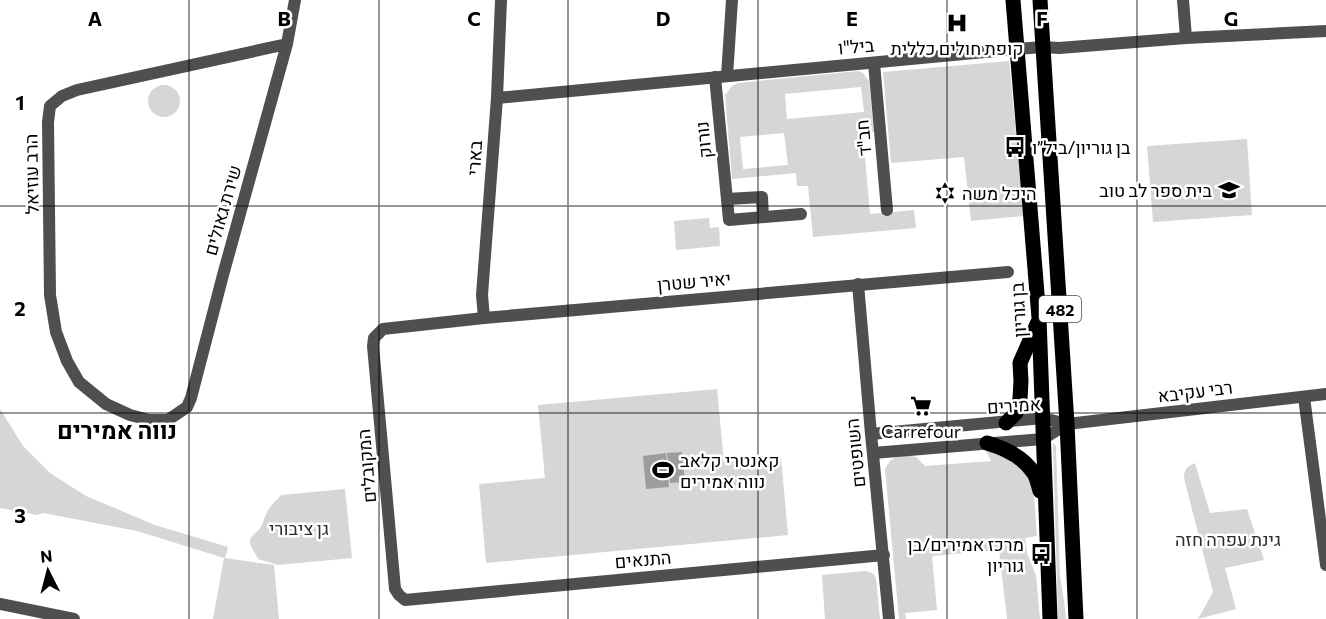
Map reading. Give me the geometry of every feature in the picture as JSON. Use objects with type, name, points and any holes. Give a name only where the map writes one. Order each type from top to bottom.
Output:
[{"type":"main road","name":"בן גוריון","points":[[1013,0],[1039,318],[1050,619]]},
{"type":"main road","name":"482","points":[[1040,0],[1067,424],[1076,619]]},
{"type":"main road","points":[[1006,423],[1016,413],[1020,399],[1020,363],[1039,318]]},
{"type":"main road","points":[[987,443],[1015,456],[1034,473],[1046,511]]},
{"type":"street","name":"שירת גאולים","points":[[168,420],[187,407],[191,398],[287,44],[295,0]]},
{"type":"street","name":"בארי","points":[[484,318],[482,295],[497,98],[501,0]]},
{"type":"street","name":"נורוק","points":[[732,0],[721,76],[729,220],[801,214]]},
{"type":"street","points":[[1183,0],[1186,38]]},
{"type":"street","name":"ביל\"ו","points":[[497,98],[1017,49],[1326,31]]},
{"type":"street","name":"הרב עוזיאל","points":[[168,420],[149,420],[130,415],[106,404],[79,382],[56,332],[50,295],[48,122],[50,106],[62,96],[77,90],[287,44]]},
{"type":"street","name":"חב\"ד","points":[[874,63],[887,210]]},
{"type":"street","points":[[727,200],[762,196],[763,217]]},
{"type":"street","name":"יאיר שטרן","points":[[383,329],[1008,272]]},
{"type":"street","name":"השופטים","points":[[858,284],[889,619]]},
{"type":"street","name":"המקובלים","points":[[383,329],[374,338],[373,346],[395,589],[405,600]]},
{"type":"street","name":"רבי עקיבא","points":[[1067,424],[1326,394]]},
{"type":"street","points":[[1304,397],[1326,565]]},
{"type":"street","name":"אמירים","points":[[871,434],[1043,418],[1067,424]]},
{"type":"street","name":"אמירים","points":[[873,453],[1043,439],[1067,424]]},
{"type":"street","name":"התנאים","points":[[405,600],[884,555]]},
{"type":"street","points":[[0,604],[74,619]]},
{"type":"green space","points":[[1009,61],[1024,216],[971,221],[964,157],[891,163],[883,72]]},
{"type":"green space","points":[[858,71],[863,73],[869,81],[874,132],[863,134],[870,214],[914,210],[916,228],[813,237],[808,186],[797,186],[796,173],[732,179],[725,95],[732,86],[738,83]],"holes":[[[861,87],[864,112],[787,119],[785,94]],[[784,133],[788,165],[743,169],[740,137]]]},
{"type":"green space","points":[[164,85],[175,90],[180,101],[175,112],[164,117],[153,112],[148,101],[153,90]]},
{"type":"green space","points":[[1247,139],[1252,215],[1153,222],[1147,146]]},
{"type":"green space","points":[[709,218],[710,228],[719,227],[720,246],[676,250],[674,221]]},
{"type":"green space","name":"קאנטרי קלאב נווה אמירים","points":[[717,389],[724,462],[781,457],[788,535],[486,563],[479,484],[545,478],[538,405]]},
{"type":"green space","points":[[0,409],[23,446],[50,473],[86,496],[155,525],[228,547],[225,558],[274,565],[279,619],[213,619],[224,558],[137,531],[43,513],[37,515],[0,508]]},
{"type":"green space","points":[[1053,443],[1056,446],[1060,576],[1066,619],[1058,619]]},
{"type":"green space","points":[[986,451],[1000,454],[1013,461],[1024,471],[1033,489],[1037,536],[1025,538],[1027,553],[1036,575],[1040,619],[1007,619],[999,550],[932,556],[937,610],[905,613],[906,619],[899,619],[885,469],[897,456],[916,457],[925,466],[991,461]]},
{"type":"green space","name":"גינת עפרה חזה","points":[[1195,463],[1210,513],[1247,509],[1264,560],[1225,568],[1236,609],[1198,619],[1213,592],[1184,478],[1187,469]]},
{"type":"green space","name":"גן ציבורי","points":[[345,489],[352,558],[278,565],[258,559],[250,540],[261,527],[269,509],[281,495]]},
{"type":"green space","points":[[865,571],[872,573],[876,579],[880,619],[825,619],[822,575]]},
{"type":"shaded area","points":[[682,452],[685,482],[670,483],[667,453]]},
{"type":"shaded area","points":[[666,453],[669,487],[646,489],[643,456]]},
{"type":"place","name":"קופת חולים כללית","points":[[957,23]]},
{"type":"place","name":"בן גוריון/ביל״ו","points":[[1015,147]]},
{"type":"place","name":"בית ספר לב טוב","points":[[1229,190]]},
{"type":"place","name":"היכל משה","points":[[945,193]]},
{"type":"place","name":"Carrefour","points":[[921,406]]},
{"type":"place","name":"קאנטרי קלאב נווה אמירים","points":[[663,470]]},
{"type":"place","name":"מרכז אמירים/בן גוריון","points":[[1041,554]]},
{"type":"district","name":"נווה אמירים","points":[[117,429]]}]
